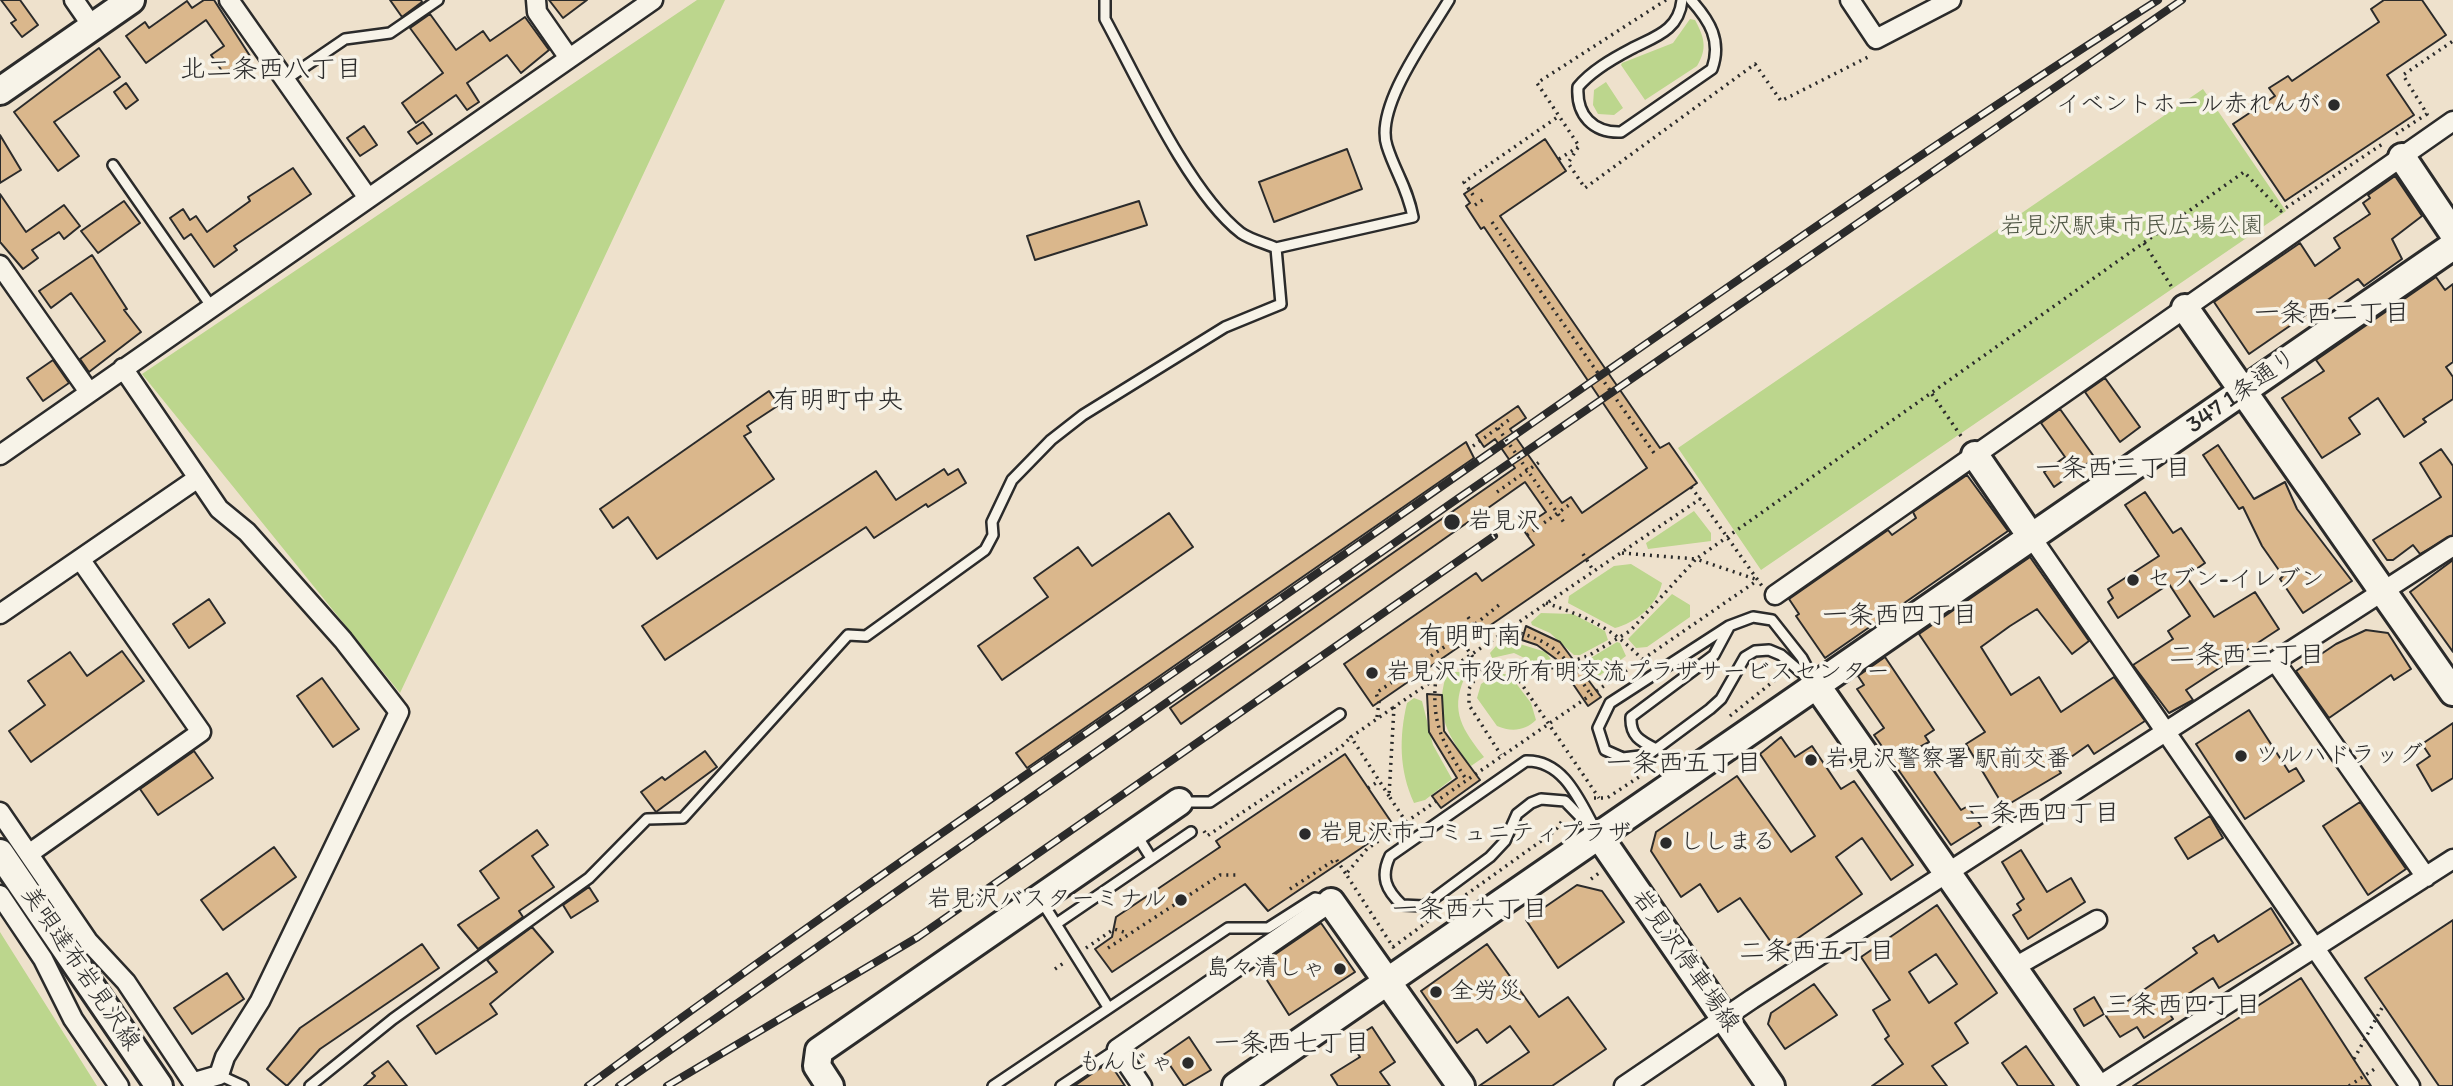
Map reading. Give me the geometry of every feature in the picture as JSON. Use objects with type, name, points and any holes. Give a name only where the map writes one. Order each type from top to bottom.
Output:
[{"type":"street","points":[[74,0],[92,26]]},
{"type":"street","points":[[0,91],[131,0]]},
{"type":"street","points":[[229,0],[368,198]]},
{"type":"street","points":[[536,0],[537,12],[569,58]]},
{"type":"street","points":[[0,455],[653,0]]},
{"type":"street","points":[[1850,0],[1876,38],[1951,0]]},
{"type":"street","points":[[1769,592],[1975,455],[2453,121]]},
{"type":"street","points":[[2402,157],[2453,233]]},
{"type":"street","name":"347 1条通り","points":[[1236,1086],[1389,983],[2453,246]]},
{"type":"street","points":[[0,265],[89,392]]},
{"type":"street","points":[[2185,308],[2245,390],[2453,692]]},
{"type":"street","points":[[0,812],[88,941],[121,976],[195,1084],[219,1074],[225,1057],[260,1001],[399,712],[343,640],[254,540],[219,509],[123,368]]},
{"type":"street","points":[[1975,455],[2163,732],[2410,1086]]},
{"type":"street","points":[[0,614],[198,478]]},
{"type":"street","points":[[1624,1086],[1945,874],[2453,546]]},
{"type":"street","points":[[30,853],[201,732],[80,559]]},
{"type":"street","points":[[2275,661],[2426,877]]},
{"type":"street","points":[[1817,686],[1945,874],[2098,1086],[2453,859]]},
{"type":"street","points":[[830,1086],[817,1066],[820,1051],[1179,802]]},
{"type":"street","name":"岩見沢停車場線","points":[[1599,836],[1771,1086]]},
{"type":"street","name":"美唄達布岩見沢線","points":[[0,853],[159,1086]]},
{"type":"street","points":[[0,895],[43,959],[74,1019],[119,1086]]},
{"type":"street","points":[[1142,1086],[1117,1049],[1332,902],[1461,1086]]},
{"type":"street","points":[[2013,968],[2097,920]]},
{"type":"lane","points":[[285,80],[345,39],[390,33],[438,0]]},
{"type":"lane","points":[[1105,0],[1105,19],[1196,180],[1223,215],[1243,234],[1276,248],[1413,217],[1408,190],[1386,144],[1388,106],[1449,0]]},
{"type":"lane","points":[[1682,0],[1675,22],[1665,33],[1632,48],[1586,77],[1578,87],[1579,108],[1590,123],[1610,132],[1621,132],[1712,69],[1717,54],[1717,38],[1691,0]]},
{"type":"lane","points":[[113,166],[211,306]]},
{"type":"lane","points":[[310,1086],[393,1019],[589,878],[647,820],[683,818],[848,635],[866,636],[985,550],[993,535],[992,522],[1012,480],[1051,440],[1083,415],[1225,327],[1281,303],[1276,248]]},
{"type":"lane","points":[[1753,617],[1772,620],[1802,658],[1817,686],[1781,655],[1769,650],[1755,651],[1745,657],[1721,699],[1656,749],[1636,758],[1613,756],[1600,741],[1598,728],[1601,716],[1611,703],[1729,626],[1753,617]]},
{"type":"lane","points":[[1656,749],[1637,740],[1630,728],[1631,717],[1714,655],[1729,626]]},
{"type":"lane","points":[[1179,802],[1210,802],[1340,714]]},
{"type":"lane","points":[[1578,808],[1565,801],[1541,799],[1531,803],[1517,814],[1505,841],[1490,857],[1424,906],[1402,905],[1386,886],[1384,873],[1390,856],[1525,761],[1539,761],[1555,767],[1578,808],[1599,836]]},
{"type":"lane","points":[[1135,832],[1151,859]]},
{"type":"lane","points":[[1056,924],[1191,832]]},
{"type":"lane","points":[[1040,898],[1108,1007]]},
{"type":"lane","points":[[993,1086],[1228,928],[1268,928],[1315,898],[1332,902]]},
{"type":"lane","points":[[1061,1086],[1117,1049]]},
{"type":"lane","points":[[219,1074],[243,1086]]},
{"type":"path","points":[[1579,145],[1537,83],[1666,0]]},
{"type":"path","points":[[1518,679],[1588,656],[1620,637],[1651,611],[1696,559],[2244,172],[2281,211],[2427,114],[2403,75],[2453,41]]},
{"type":"path","points":[[1579,145],[1569,163],[1585,188],[1755,64],[1781,101],[1871,55]]},
{"type":"path","points":[[1473,195],[1464,182],[1559,116]]},
{"type":"path","points":[[1559,159],[1579,145]]},
{"type":"path","points":[[1475,205],[1484,200]]},
{"type":"path","points":[[1492,222],[1654,453]]},
{"type":"path","points":[[2144,243],[2185,308]]},
{"type":"path","points":[[1931,394],[1975,455]]},
{"type":"path","points":[[1473,446],[1510,419]]},
{"type":"path","points":[[1498,428],[1565,524]]},
{"type":"path","points":[[1497,492],[1541,461]]},
{"type":"path","points":[[1690,487],[1769,592]]},
{"type":"path","points":[[1201,827],[1207,836],[1342,747],[1377,717],[1700,499]]},
{"type":"path","points":[[1527,535],[1569,505]]},
{"type":"path","points":[[1620,553],[1696,559],[1758,580]]},
{"type":"path","points":[[1583,554],[1593,571]]},
{"type":"path","points":[[1346,874],[1367,849],[1758,580]]},
{"type":"path","points":[[1545,603],[1592,619],[1620,637],[1643,659]]},
{"type":"path","points":[[1377,717],[1379,702],[1376,692],[1459,637],[1499,605]]},
{"type":"path","points":[[1468,617],[1474,626]]},
{"type":"path","points":[[1507,630],[1534,635],[1554,646],[1569,662],[1591,695]]},
{"type":"path","points":[[1459,637],[1481,669]]},
{"type":"path","points":[[1502,756],[1469,705],[1469,689],[1481,669],[1499,666],[1510,667],[1599,798]]},
{"type":"path","points":[[1436,677],[1433,706],[1438,727],[1443,742],[1466,780]]},
{"type":"path","points":[[1723,721],[1775,680]]},
{"type":"path","points":[[1389,796],[1394,707]]},
{"type":"path","points":[[1351,737],[1406,822]]},
{"type":"path","points":[[1458,901],[1555,831],[1562,819],[1578,808],[1599,798],[1608,798],[1656,765]]},
{"type":"path","points":[[1368,788],[1379,781]]},
{"type":"path","points":[[1290,889],[1336,859],[1393,947],[1436,916]]},
{"type":"path","points":[[1108,948],[1220,875],[1239,875]]},
{"type":"path","points":[[1055,969],[1114,929],[1128,934]]},
{"type":"path","points":[[2354,1059],[2383,1006]]},
{"type":"path","points":[[2349,1086],[2390,1059]]},
{"type":"green space","points":[[697,0],[725,0],[400,693],[142,374]]},
{"type":"green space","points":[[1690,19],[1695,20],[1703,43],[1703,54],[1697,66],[1645,100],[1622,63],[1673,43]]},
{"type":"green space","points":[[1606,82],[1623,108],[1614,115],[1598,114],[1593,105],[1594,90]]},
{"type":"green space","name":"岩見沢駅東市民広場公園","points":[[2203,89],[2286,211],[1761,570],[1678,448]]},
{"type":"green space","points":[[1694,511],[1711,533],[1711,541],[1648,549],[1646,543]]},
{"type":"green space","points":[[1631,564],[1662,583],[1650,606],[1637,618],[1615,628],[1568,603],[1569,596],[1614,566]]},
{"type":"green space","points":[[1672,594],[1690,605],[1690,617],[1647,647],[1636,648],[1628,639]]},
{"type":"green space","points":[[1541,613],[1573,614],[1605,631],[1608,640],[1580,655],[1574,655],[1550,633],[1532,625],[1531,622]]},
{"type":"green space","points":[[1510,641],[1546,652],[1552,661],[1541,666],[1514,653],[1492,658],[1490,653],[1497,645]]},
{"type":"green space","points":[[1617,642],[1626,656],[1595,679],[1582,666],[1584,662]]},
{"type":"green space","points":[[1462,672],[1464,679],[1458,701],[1461,720],[1484,757],[1471,766],[1450,735],[1443,714],[1446,676]]},
{"type":"green space","points":[[1496,674],[1509,674],[1531,703],[1536,720],[1532,724],[1518,729],[1497,726],[1477,698],[1481,684]]},
{"type":"green space","points":[[1414,698],[1422,701],[1433,745],[1452,779],[1425,800],[1414,803],[1405,778],[1402,741],[1407,703]]},
{"type":"green space","points":[[0,932],[97,1086],[0,1086]]},
{"type":"building","points":[[1,0],[20,0],[38,25],[22,37],[11,23],[16,20]]},
{"type":"building","points":[[204,0],[214,0],[250,56],[224,74],[211,55],[224,46],[206,20],[146,63],[126,36],[145,22],[149,28],[187,1],[192,8]]},
{"type":"building","points":[[390,0],[421,0],[422,2],[402,17]]},
{"type":"building","points":[[549,0],[587,0],[563,18]]},
{"type":"building","name":"イベントホール赤れんが","points":[[2384,0],[2422,0],[2446,35],[2387,75],[2414,115],[2285,201],[2233,124],[2275,96],[2269,88],[2288,76],[2292,81],[2379,22],[2371,9]]},
{"type":"building","points":[[430,14],[456,50],[483,31],[490,41],[525,17],[549,50],[521,73],[507,55],[467,83],[479,102],[467,110],[456,95],[416,123],[402,103],[443,73],[410,28]]},
{"type":"building","points":[[99,48],[120,77],[54,122],[79,156],[58,171],[14,112]]},
{"type":"building","points":[[126,83],[138,100],[126,109],[114,92]]},
{"type":"building","points":[[423,122],[432,134],[417,144],[408,132]]},
{"type":"building","points":[[364,126],[377,145],[360,156],[347,138]]},
{"type":"building","points":[[0,135],[21,170],[0,183]]},
{"type":"building","points":[[1545,139],[1566,171],[1500,216],[1660,448],[1669,443],[1697,483],[1373,706],[1344,664],[1476,573],[1482,581],[1534,545],[1522,528],[1546,512],[1525,482],[1181,724],[1170,708],[1515,468],[1495,439],[1484,447],[1476,435],[1518,406],[1526,418],[1510,429],[1562,503],[1571,497],[1582,513],[1647,468],[1484,227],[1481,229],[1466,206],[1470,203],[1464,194]]},
{"type":"building","points":[[1347,149],[1362,189],[1274,222],[1259,182]]},
{"type":"building","points":[[293,168],[311,194],[234,246],[237,250],[214,267],[191,234],[184,239],[170,218],[183,209],[190,220],[196,216],[207,232],[250,201],[248,197]]},
{"type":"building","points":[[2395,176],[2422,216],[2392,239],[2402,259],[2364,286],[2358,279],[2249,354],[2214,302],[2300,243],[2315,266],[2340,248],[2334,238],[2370,214],[2363,203],[2370,198],[2368,195]]},
{"type":"building","points":[[0,194],[26,232],[64,205],[80,226],[64,239],[59,232],[32,250],[38,258],[23,269],[0,242]]},
{"type":"building","points":[[124,201],[140,223],[98,253],[81,231]]},
{"type":"building","points":[[1139,201],[1147,225],[1035,260],[1027,236]]},
{"type":"building","points":[[92,255],[127,309],[124,310],[141,332],[89,372],[80,359],[105,341],[71,293],[51,308],[39,291]]},
{"type":"building","points":[[2436,277],[2445,290],[2453,284],[2453,362],[2446,367],[2453,377],[2453,399],[2423,419],[2426,422],[2404,437],[2378,398],[2349,418],[2360,434],[2322,458],[2282,398],[2324,371],[2316,360]]},
{"type":"building","points":[[53,360],[69,383],[43,401],[27,378]]},
{"type":"building","points":[[2105,378],[2140,427],[2120,442],[2085,392]]},
{"type":"building","points":[[769,391],[779,405],[747,426],[751,432],[744,436],[774,479],[657,559],[628,517],[613,528],[600,509]]},
{"type":"building","points":[[2060,409],[2095,458],[2054,487],[2044,472],[2065,457],[2041,423]]},
{"type":"building","points":[[1466,442],[1474,458],[1027,768],[1016,753]]},
{"type":"building","points":[[2218,445],[2254,499],[2285,482],[2297,509],[2352,581],[2303,613],[2280,579],[2283,576],[2262,546],[2243,507],[2239,509],[2203,455]]},
{"type":"building","points":[[2441,449],[2453,466],[2453,535],[2420,554],[2413,545],[2393,560],[2387,560],[2373,540],[2441,497],[2420,463]]},
{"type":"building","points":[[944,469],[948,475],[958,469],[966,483],[928,507],[926,504],[874,538],[866,527],[665,660],[642,626],[876,471],[896,500]]},
{"type":"building","points":[[1967,475],[2008,531],[1825,658],[1796,616],[1799,614],[1789,599],[1888,530],[1892,535],[1916,518],[1913,512]]},
{"type":"building","points":[[2145,492],[2173,533],[2181,528],[2205,563],[2186,576],[2214,617],[2255,592],[2279,629],[2186,690],[2193,700],[2169,713],[2133,665],[2173,639],[2168,631],[2190,616],[2169,584],[2118,618],[2108,602],[2113,598],[2108,589],[2159,556],[2125,505]]},
{"type":"building","points":[[1169,513],[1193,547],[1002,680],[978,646],[1048,597],[1034,578],[1078,547],[1092,566]]},
{"type":"building","points":[[2030,557],[2089,641],[2072,654],[2037,609],[2010,626],[1981,647],[2011,695],[2039,677],[2061,712],[2114,677],[2145,721],[2094,754],[2088,745],[2057,767],[2061,773],[2004,807],[1966,744],[1985,732],[1919,634]]},
{"type":"building","points":[[2453,560],[2453,652],[2410,592]]},
{"type":"building","points":[[209,599],[225,623],[189,648],[173,624]]},
{"type":"building","points":[[1526,626],[1560,642],[1601,697],[1588,706],[1556,659],[1537,645],[1522,640]]},
{"type":"building","points":[[2366,630],[2388,633],[2411,669],[2394,680],[2391,675],[2329,718],[2296,671],[2336,644]]},
{"type":"building","points":[[122,651],[144,681],[31,762],[9,731],[45,705],[28,681],[70,652],[87,676]]},
{"type":"building","points":[[1885,657],[1934,730],[1925,736],[1929,742],[1918,748],[1961,810],[1968,806],[1981,826],[1951,845],[1874,735],[1884,728],[1857,689],[1864,685],[1858,676]]},
{"type":"building","points":[[322,678],[359,729],[333,747],[297,696]]},
{"type":"building","points":[[1427,694],[1442,695],[1444,731],[1480,780],[1441,808],[1432,796],[1457,778],[1429,732]]},
{"type":"building","name":"ツルハドラッグ","points":[[2249,710],[2289,772],[2296,768],[2304,781],[2245,819],[2196,744]]},
{"type":"building","points":[[2453,723],[2453,778],[2432,791],[2417,765],[2430,756],[2422,744]]},
{"type":"building","points":[[1781,737],[1795,757],[1812,746],[1841,789],[1854,781],[1913,865],[1891,880],[1862,838],[1836,857],[1862,894],[1778,952],[1740,898],[1718,912],[1700,884],[1681,897],[1651,851],[1656,832],[1737,776],[1791,852],[1815,836],[1760,754]]},
{"type":"building","points":[[194,751],[213,778],[158,815],[140,789]]},
{"type":"building","points":[[705,751],[717,767],[656,812],[641,792],[662,777],[665,780]]},
{"type":"building","name":"岩見沢市コミュニティプラザ","points":[[1345,754],[1394,826],[1268,911],[1245,884],[1112,972],[1095,949],[1112,937],[1116,917],[1220,847],[1216,841]]},
{"type":"building","points":[[2360,802],[2406,869],[2368,895],[2323,826]]},
{"type":"building","points":[[2210,816],[2223,838],[2188,859],[2175,838]]},
{"type":"building","points":[[537,830],[548,845],[532,856],[554,887],[519,911],[523,917],[478,949],[458,925],[499,898],[480,871]]},
{"type":"building","points":[[274,847],[296,877],[223,930],[201,900]]},
{"type":"building","points":[[2021,850],[2047,892],[2071,878],[2085,902],[2028,939],[2013,915],[2021,910],[2017,904],[2024,899],[2002,862]]},
{"type":"building","points":[[1577,885],[1602,891],[1624,922],[1558,968],[1526,920]]},
{"type":"building","points":[[589,887],[598,901],[571,918],[563,905]]},
{"type":"building","points":[[1937,905],[1997,993],[1955,1023],[1968,1043],[1932,1066],[1947,1086],[1872,1086],[1903,1064],[1885,1039],[1889,1036],[1873,1010],[1890,1000],[1861,957]],"holes":[[[1936,954],[1957,984],[1929,1003],[1909,972]]]},
{"type":"building","points":[[2271,908],[2293,943],[2219,988],[2213,978],[2166,1008],[2173,1019],[2144,1038],[2137,1027],[2120,1037],[2106,1016],[2197,953],[2193,948],[2214,935],[2218,942]]},
{"type":"building","points":[[2453,920],[2453,1086],[2439,1086],[2365,978]]},
{"type":"building","points":[[1321,923],[1355,972],[1289,1015],[1258,966]]},
{"type":"building","points":[[532,927],[553,952],[490,1004],[497,1014],[436,1054],[417,1026],[497,972],[487,960]]},
{"type":"building","points":[[422,944],[439,968],[320,1049],[287,1086],[267,1069],[300,1028]]},
{"type":"building","points":[[1487,944],[1539,1017],[1568,997],[1606,1049],[1552,1086],[1479,1086],[1529,1052],[1510,1026],[1487,1043],[1477,1029],[1457,1043],[1421,991]]},
{"type":"building","points":[[227,973],[244,999],[192,1034],[174,1008]]},
{"type":"building","points":[[2301,978],[2371,1086],[2133,1086]]},
{"type":"building","points":[[1814,984],[1837,1015],[1785,1049],[1768,1024],[1771,1013]]},
{"type":"building","points":[[2094,997],[2104,1014],[2084,1026],[2074,1009]]},
{"type":"building","points":[[1372,1027],[1395,1062],[1380,1072],[1390,1086],[1338,1086],[1331,1075],[1360,1057],[1350,1041]]},
{"type":"building","points":[[1189,1037],[1211,1070],[1184,1086],[1163,1055]]},
{"type":"building","points":[[2026,1046],[2054,1086],[2018,1086],[2002,1063]]},
{"type":"building","points":[[388,1061],[407,1086],[364,1086],[375,1076],[372,1073]]},
{"type":"building","points":[[1109,1062],[1125,1086],[1074,1086]]},
{"type":"railway","points":[[588,1086],[863,888],[1739,279],[2052,68],[2158,0]]},
{"type":"railway","points":[[619,1086],[1460,497],[2182,0]]},
{"type":"railway","points":[[667,1086],[918,937],[1494,536]]},
{"type":"place","name":"イベントホール赤れんが","points":[[2334,105]]},
{"type":"place","name":"岩見沢","points":[[1452,522]]},
{"type":"place","name":"セブン-イレブン","points":[[2133,580]]},
{"type":"place","name":"岩見沢市役所有明交流プラザサービスセンター","points":[[1372,673]]},
{"type":"place","name":"ツルハドラッグ","points":[[2241,756]]},
{"type":"place","name":"岩見沢警察署 駅前交番","points":[[1811,760]]},
{"type":"place","name":"岩見沢市コミュニティプラザ","points":[[1305,834]]},
{"type":"place","name":"ししまる","points":[[1666,843]]},
{"type":"place","name":"岩見沢バスターミナル","points":[[1181,900]]},
{"type":"place","name":"島々清しゃ","points":[[1340,969]]},
{"type":"place","name":"全労災","points":[[1436,992]]},
{"type":"place","name":"もんじゃ","points":[[1188,1063]]},
{"type":"district","name":"北二条西八丁目","points":[[271,70]]},
{"type":"district","name":"一条西二丁目","points":[[2332,314]]},
{"type":"district","name":"有明町中央","points":[[838,401]]},
{"type":"district","name":"一条西三丁目","points":[[2113,469]]},
{"type":"district","name":"一条西四丁目","points":[[1900,616]]},
{"type":"district","name":"有明町南","points":[[1470,637]]},
{"type":"district","name":"二条西三丁目","points":[[2247,656]]},
{"type":"district","name":"一条西五丁目","points":[[1684,764]]},
{"type":"district","name":"二条西四丁目","points":[[2042,814]]},
{"type":"district","name":"一条西六丁目","points":[[1470,910]]},
{"type":"district","name":"二条西五丁目","points":[[1817,952]]},
{"type":"district","name":"三条西四丁目","points":[[2183,1006]]},
{"type":"district","name":"一条西七丁目","points":[[1292,1044]]}]
